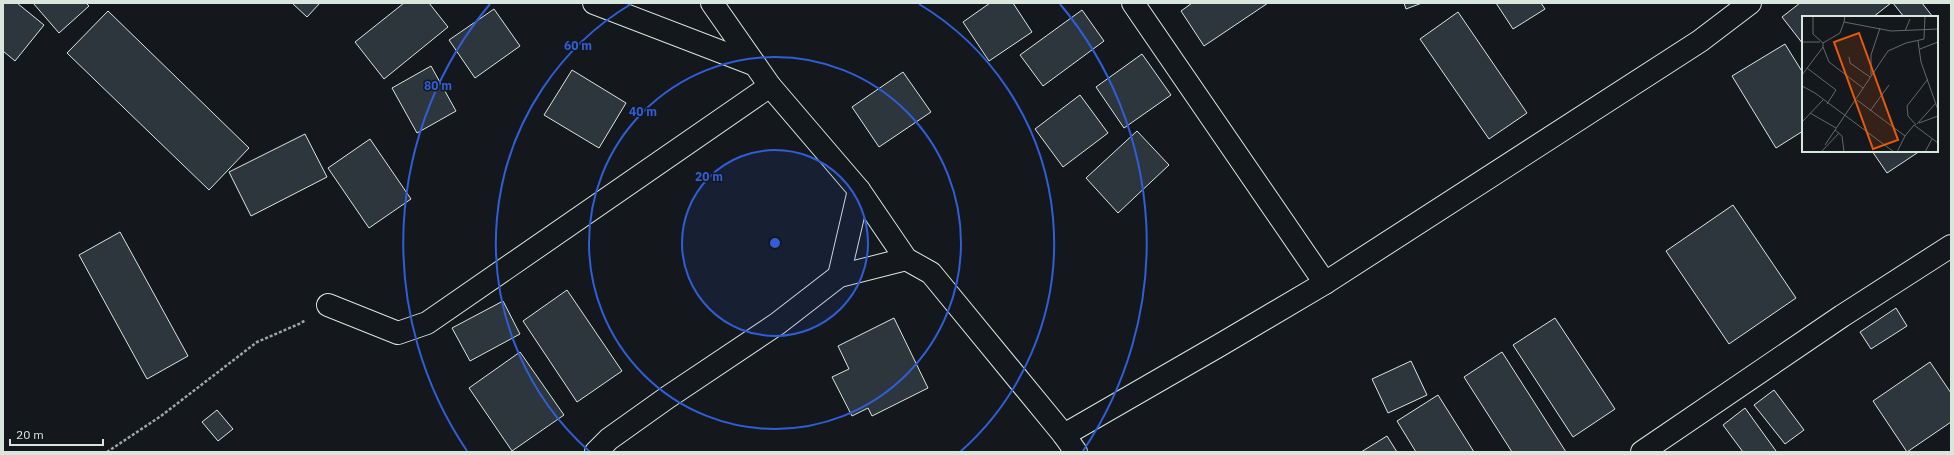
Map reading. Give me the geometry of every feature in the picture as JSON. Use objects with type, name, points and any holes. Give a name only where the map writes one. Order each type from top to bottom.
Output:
[{"type":"street","points":[[594,3],[753,64]]},
{"type":"street","points":[[712,3],[753,64],[770,86],[859,190],[906,259],[930,273],[1064,435],[1076,452]]},
{"type":"street","points":[[1133,3],[1325,283]]},
{"type":"street","points":[[1064,435],[1325,283],[1700,41],[1750,3]]},
{"type":"street","points":[[328,305],[398,333],[427,323],[770,86]]},
{"type":"street","points":[[838,276],[859,190]]},
{"type":"street","points":[[1642,452],[1842,316],[1951,246]]},
{"type":"street","points":[[596,452],[609,439],[668,397],[777,324],[838,276],[906,259]]},
{"type":"path","points":[[107,452],[166,411],[256,342],[300,324],[328,305]]},
{"type":"building","points":[[3,3],[17,3],[44,25],[15,61],[3,51]]},
{"type":"building","points":[[33,3],[86,3],[89,6],[59,33]]},
{"type":"building","points":[[292,3],[320,3],[307,17]]},
{"type":"building","points":[[404,3],[429,3],[448,27],[384,79],[355,42]]},
{"type":"building","points":[[990,3],[1013,3],[1032,32],[989,61],[963,22]]},
{"type":"building","points":[[1192,3],[1268,3],[1204,46],[1181,11]]},
{"type":"building","points":[[1404,3],[1422,3],[1406,9]]},
{"type":"building","points":[[1496,3],[1541,3],[1545,9],[1513,29]]},
{"type":"building","points":[[1800,3],[1891,3],[1874,16],[1802,16],[1802,43],[1782,17]]},
{"type":"building","points":[[1893,3],[1922,3],[1932,16],[1903,16]]},
{"type":"building","points":[[494,9],[520,46],[475,78],[449,40]]},
{"type":"building","points":[[1082,10],[1104,41],[1043,86],[1020,55]]},
{"type":"building","points":[[108,11],[249,148],[209,190],[67,53]]},
{"type":"building","points":[[1458,12],[1527,113],[1489,139],[1420,39]]},
{"type":"building","points":[[1785,44],[1802,71],[1802,132],[1776,148],[1732,76]]},
{"type":"building","points":[[1142,54],[1171,95],[1124,128],[1096,87]]},
{"type":"building","points":[[431,66],[456,111],[417,133],[392,88]]},
{"type":"building","points":[[572,70],[626,103],[599,148],[544,115]]},
{"type":"building","points":[[903,72],[931,112],[879,147],[852,107]]},
{"type":"building","points":[[1080,95],[1108,133],[1063,167],[1035,129]]},
{"type":"building","points":[[1137,131],[1169,165],[1118,213],[1086,178]]},
{"type":"building","points":[[305,134],[327,177],[251,216],[229,172]]},
{"type":"building","points":[[370,139],[411,199],[369,228],[328,168]]},
{"type":"building","points":[[1873,152],[1918,152],[1887,173]]},
{"type":"building","points":[[1733,205],[1796,298],[1729,344],[1666,251]]},
{"type":"building","points":[[120,232],[188,356],[147,379],[79,255]]},
{"type":"building","points":[[567,290],[622,371],[577,402],[523,321]]},
{"type":"building","points":[[503,301],[520,334],[470,361],[452,328]]},
{"type":"building","points":[[1896,308],[1907,326],[1871,349],[1860,332]]},
{"type":"building","points":[[894,318],[928,388],[872,416],[868,408],[852,416],[832,377],[849,369],[838,346]]},
{"type":"building","points":[[1555,318],[1615,409],[1573,437],[1513,345]]},
{"type":"building","points":[[520,352],[564,415],[512,451],[469,388]]},
{"type":"building","points":[[1502,352],[1566,452],[1512,452],[1464,377]]},
{"type":"building","points":[[1411,361],[1427,395],[1388,413],[1372,379]]},
{"type":"building","points":[[1930,362],[1951,393],[1951,422],[1907,452],[1873,401]]},
{"type":"building","points":[[1774,390],[1804,430],[1785,444],[1754,405]]},
{"type":"building","points":[[1438,395],[1474,452],[1416,452],[1397,421]]},
{"type":"building","points":[[1745,408],[1776,451],[1743,452],[1723,425]]},
{"type":"building","points":[[217,410],[233,429],[218,441],[202,422]]},
{"type":"building","points":[[1387,436],[1397,452],[1361,452]]}]
